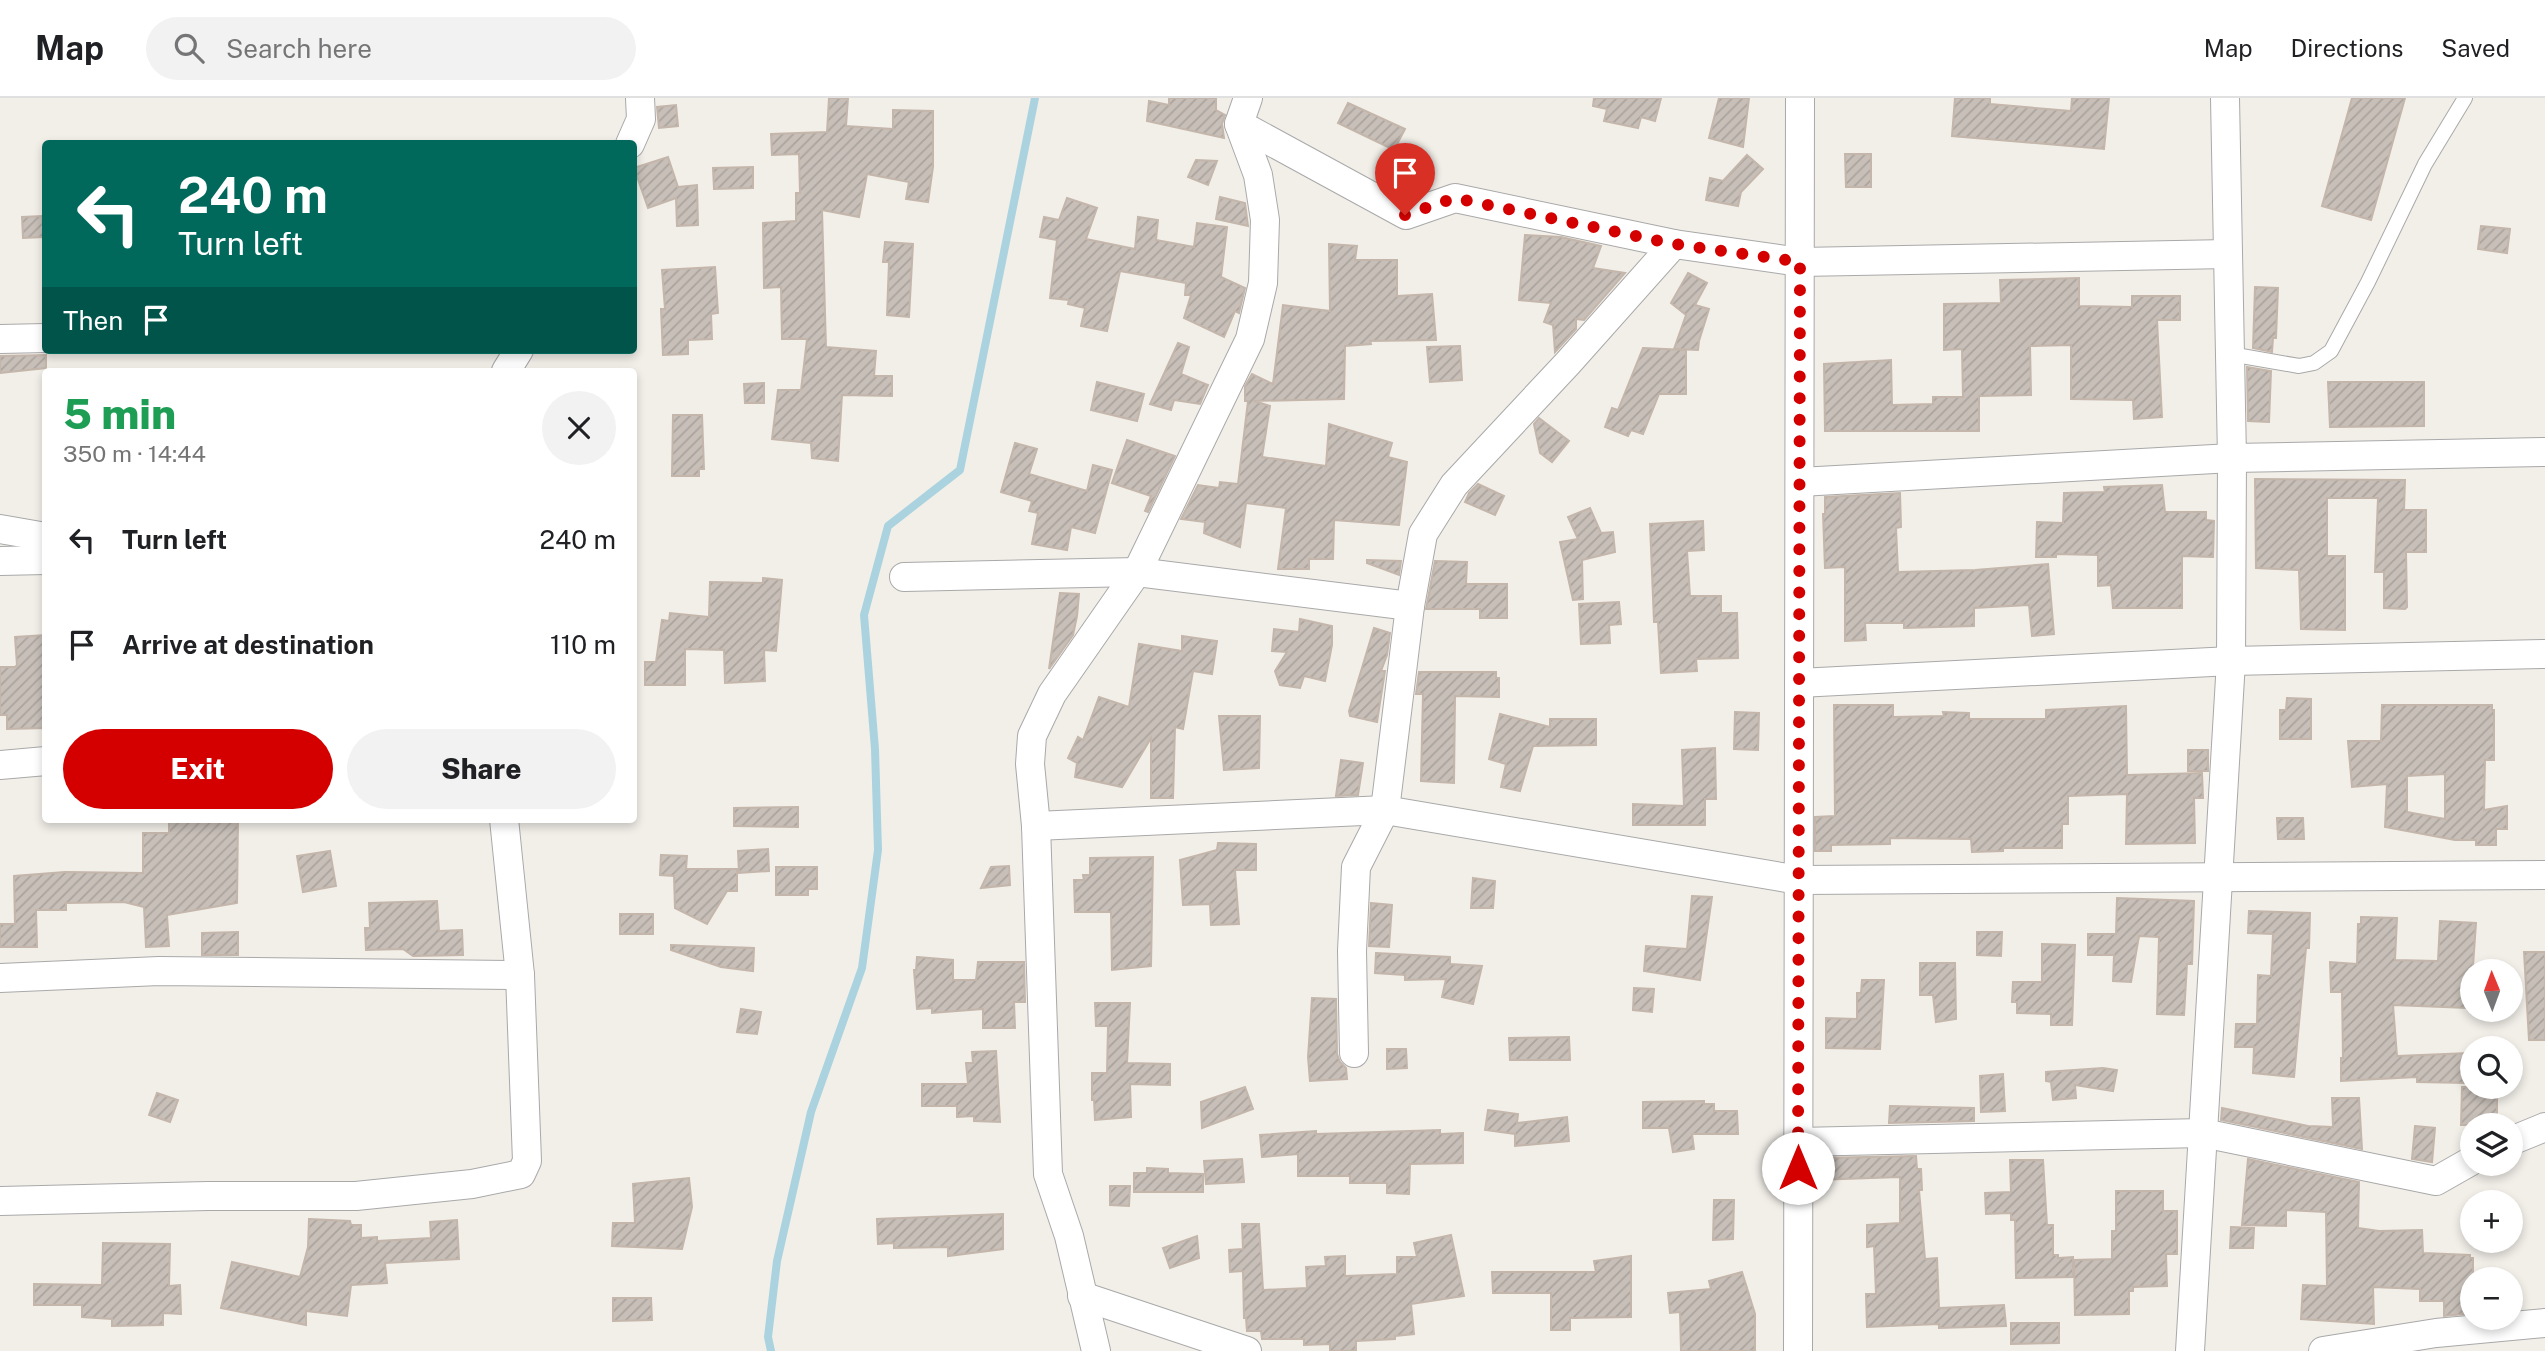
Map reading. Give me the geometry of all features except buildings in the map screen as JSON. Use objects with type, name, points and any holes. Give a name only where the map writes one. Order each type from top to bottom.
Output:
[{"type":"street","points":[[632,140],[641,119],[640,98]]},
{"type":"street","points":[[1798,1351],[1800,98]]},
{"type":"street","points":[[2190,1351],[2231,661],[2232,458],[2225,98]]},
{"type":"street","points":[[1244,111],[1405,215],[1455,198],[1674,244],[1800,262],[2228,254]]},
{"type":"street","points":[[1096,1351],[1069,1236],[1048,1174],[1036,826],[1030,764],[1032,736],[1052,694],[1137,572],[1250,339],[1263,283],[1265,220],[1244,111]]},
{"type":"street","points":[[1354,1053],[1352,951],[1356,867],[1385,810],[1410,606],[1423,534],[1454,485],[1674,244]]},
{"type":"street","points":[[0,339],[42,338]]},
{"type":"street","points":[[1800,482],[2232,458],[2545,453]]},
{"type":"street","points":[[0,528],[42,536]]},
{"type":"street","points":[[0,561],[42,560]]},
{"type":"street","points":[[904,577],[1137,572],[1410,606]]},
{"type":"street","points":[[1799,683],[2231,661],[2545,654]]},
{"type":"street","points":[[0,765],[42,761]]},
{"type":"street","points":[[1036,826],[1385,810],[1799,880],[2545,874]]},
{"type":"street","points":[[0,1200],[208,1195],[356,1196],[472,1184],[521,1174],[527,1161],[520,975],[504,823]]},
{"type":"street","points":[[0,978],[159,971],[520,975]]},
{"type":"street","points":[[2523,1136],[2545,1127]]},
{"type":"street","points":[[1798,1142],[2203,1133],[2436,1181],[2460,1167]]},
{"type":"street","points":[[1082,1296],[1247,1351]]},
{"type":"street","points":[[2323,1351],[2436,1333],[2545,1323]]},
{"type":"lane","points":[[2230,354],[2299,366],[2314,363],[2331,351],[2425,164],[2465,98]]},
{"type":"waterway","points":[[771,1351],[768,1337],[777,1261],[811,1112],[862,968],[878,850],[875,749],[864,615],[888,526],[960,470],[1035,98]]},
{"type":"route","points":[[1405,215],[1455,198],[1674,244],[1800,262],[1798,1168]]}]
